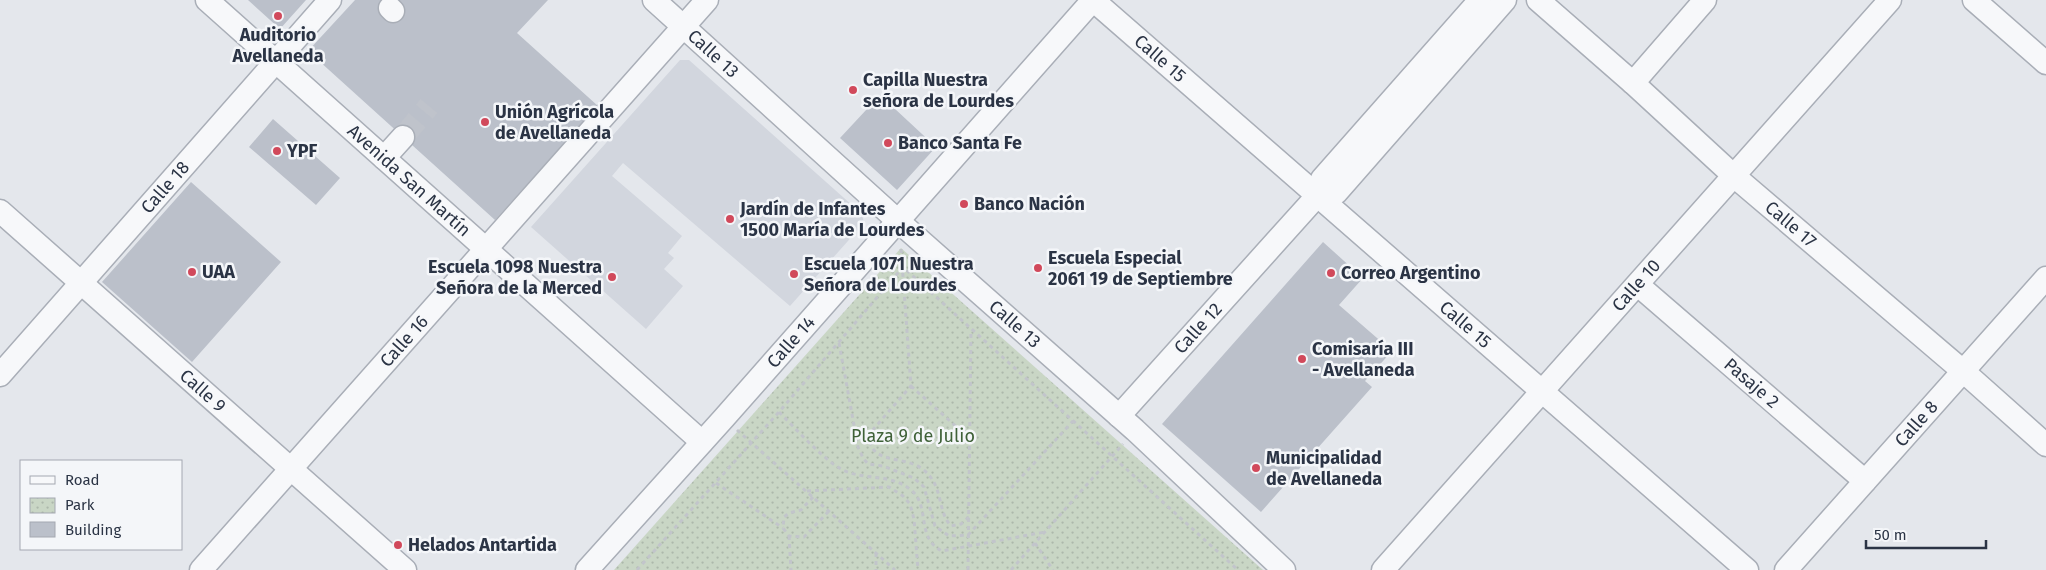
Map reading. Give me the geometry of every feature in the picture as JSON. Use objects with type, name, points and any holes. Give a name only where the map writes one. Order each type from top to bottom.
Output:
[{"type":"street","name":"Avenida San Martín","points":[[207,0],[702,442]]},
{"type":"street","name":"Calle 18","points":[[0,376],[330,0]]},
{"type":"street","name":"Calle 13","points":[[654,0],[898,221],[1126,423],[1284,570]]},
{"type":"street","name":"Calle 16","points":[[201,570],[707,0]]},
{"type":"street","name":"Calle 15","points":[[1093,0],[1747,570]]},
{"type":"street","name":"Calle 14","points":[[587,570],[724,418],[1093,0]]},
{"type":"street","name":"Calle 12","points":[[1126,423],[1317,196],[1322,179],[1480,0]]},
{"type":"street","name":"Calle 12","points":[[1317,196],[1336,192],[1505,0]]},
{"type":"street","name":"Calle 17","points":[[1538,0],[1633,83],[1734,176],[2046,444]]},
{"type":"street","points":[[1633,83],[1705,0]]},
{"type":"street","name":"Calle 10","points":[[1383,570],[1890,0]]},
{"type":"street","points":[[1974,0],[2046,63]]},
{"type":"street","points":[[384,158],[403,138]]},
{"type":"street","name":"Calle 9","points":[[0,211],[405,570]]},
{"type":"street","name":"Calle 8","points":[[1786,570],[2046,278]]},
{"type":"street","name":"Pasaje 2","points":[[1638,285],[1865,481]]},
{"type":"path","points":[[898,221],[911,386],[970,440]]},
{"type":"path","points":[[902,267],[1238,570]]},
{"type":"path","points":[[637,570],[779,412],[902,267]]},
{"type":"path","points":[[968,570],[971,331]]},
{"type":"path","points":[[839,343],[858,447],[863,458],[868,464],[883,466],[914,478],[924,487],[935,526],[949,536],[968,535],[1073,421]]},
{"type":"path","points":[[911,386],[870,433],[869,442],[874,452],[905,461],[921,468],[930,476],[938,489],[946,520],[951,526],[961,524],[969,517]]},
{"type":"path","points":[[779,412],[841,469],[861,475],[890,479],[912,490],[918,498],[928,540],[942,552],[1045,532]]},
{"type":"path","points":[[724,418],[895,570]]},
{"type":"path","points":[[1012,570],[1112,456],[1126,423]]},
{"type":"path","points":[[716,483],[783,528],[789,536],[791,570]]},
{"type":"path","points":[[807,491],[889,487],[903,496],[910,504],[914,519],[918,570]]},
{"type":"path","points":[[783,528],[784,517],[789,513],[801,510],[813,497]]},
{"type":"path","points":[[789,536],[804,537],[829,511]]},
{"type":"path","points":[[1035,543],[1053,570]]},
{"type":"path","points":[[876,553],[876,570]]},
{"type":"shaded area","points":[[680,60],[689,60],[862,214],[864,223],[790,306],[623,163],[612,176],[682,236],[668,253],[674,258],[664,269],[683,286],[646,329],[531,227]]},
{"type":"green space","name":"Plaza 9 de Julio","points":[[901,248],[1263,570],[614,570]]},
{"type":"building","name":"Auditorio Avellaneda","points":[[248,0],[306,0],[280,29]]},
{"type":"building","name":"Unión Agrícola de Avellaneda","points":[[355,0],[548,0],[517,33],[598,106],[495,220],[308,51]]},
{"type":"building","name":"Banco Santa Fe","points":[[880,95],[936,147],[897,190],[840,138]]},
{"type":"building","points":[[273,119],[340,178],[316,205],[249,147]]},
{"type":"building","name":"UAA","points":[[191,182],[281,262],[192,362],[102,282]]},
{"type":"building","points":[[1323,242],[1363,278],[1339,305],[1392,351],[1365,381],[1372,387],[1261,512],[1162,424]]},
{"type":"tunnel","points":[[403,137],[429,106]]},
{"type":"place","name":"Auditorio Avellaneda","points":[[278,16]]},
{"type":"place","name":"Capilla Nuestra señora de Lourdes","points":[[853,90]]},
{"type":"place","name":"Unión Agrícola de Avellaneda","points":[[485,122]]},
{"type":"place","name":"Banco Santa Fe","points":[[888,143]]},
{"type":"place","name":"YPF","points":[[277,151]]},
{"type":"place","name":"Banco Nación","points":[[964,204]]},
{"type":"place","name":"Jardín de Infantes 1500 María de Lourdes","points":[[730,219]]},
{"type":"place","name":"Escuela Especial 2061 19 de Septiembre","points":[[1038,268]]},
{"type":"place","name":"UAA","points":[[192,272]]},
{"type":"place","name":"Correo Argentino","points":[[1331,273]]},
{"type":"place","name":"Escuela 1071 Nuestra Señora de Lourdes","points":[[794,274]]},
{"type":"place","name":"Escuela 1098 Nuestra Señora de la Merced","points":[[612,277]]},
{"type":"place","name":"Comisaría III - Avellaneda","points":[[1302,359]]},
{"type":"place","name":"Municipalidad de Avellaneda","points":[[1256,468]]},
{"type":"place","name":"Helados Antartida","points":[[398,545]]}]
